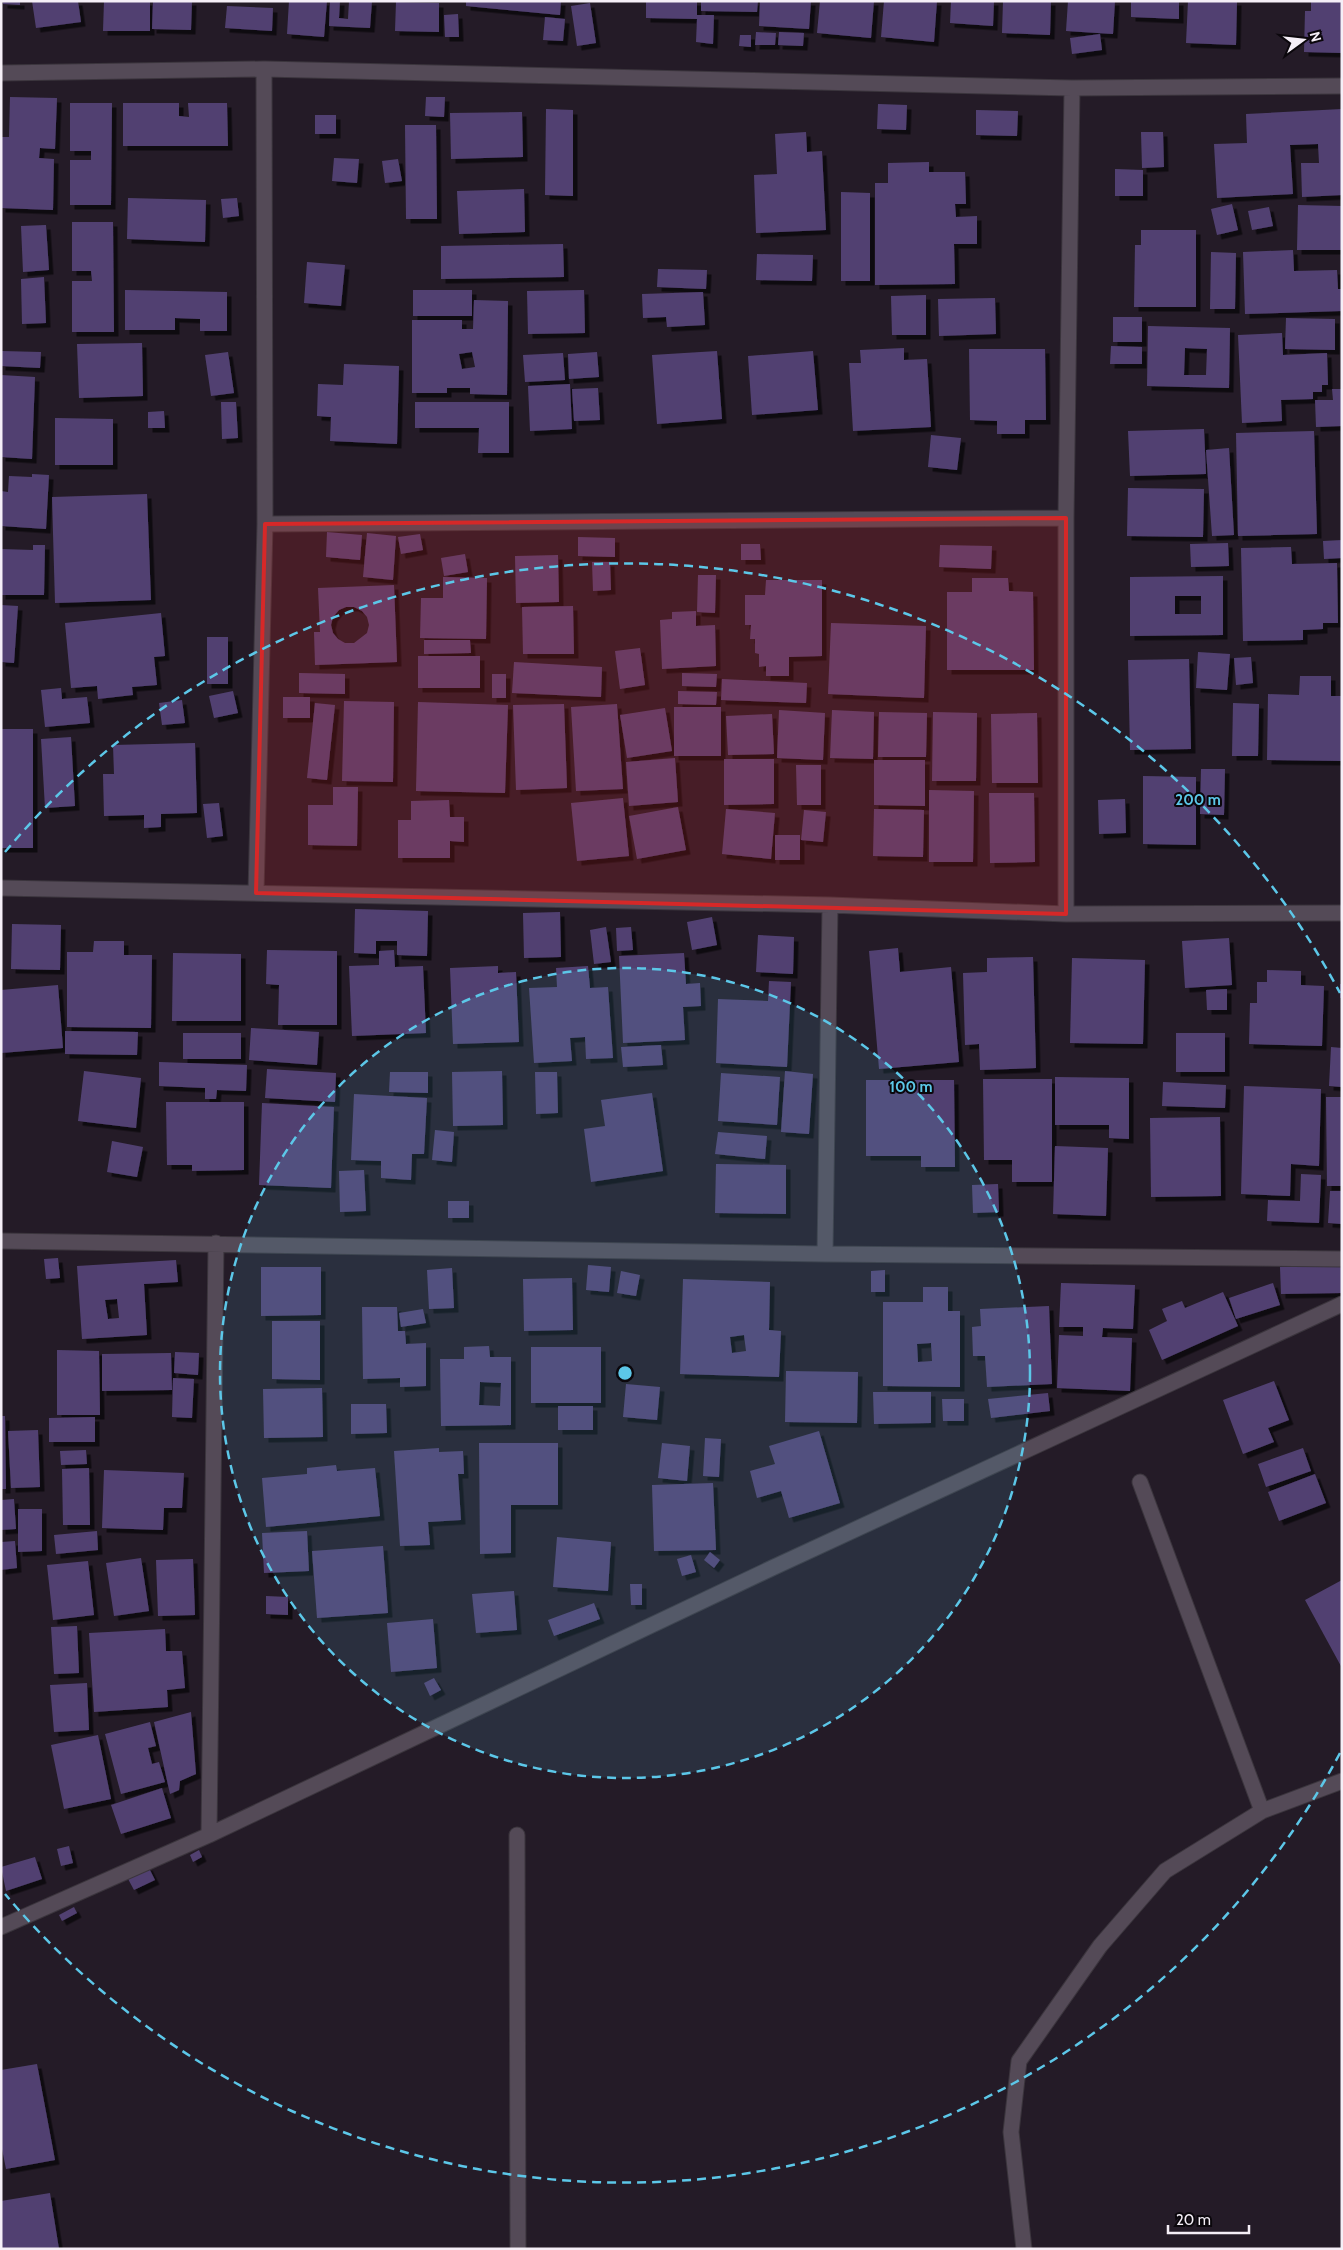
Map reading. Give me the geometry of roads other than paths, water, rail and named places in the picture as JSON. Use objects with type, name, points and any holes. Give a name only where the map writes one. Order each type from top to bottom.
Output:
[{"type":"street","points":[[1,74],[264,69],[1072,88],[1342,86]]},
{"type":"street","points":[[256,893],[265,524],[264,69]]},
{"type":"street","points":[[1066,914],[1066,518],[1072,88]]},
{"type":"street","points":[[265,524],[1066,518]]},
{"type":"street","points":[[1,888],[830,905],[1066,914],[1342,913]]},
{"type":"street","points":[[825,1254],[830,905]]},
{"type":"street","points":[[1,1241],[825,1254],[1342,1259]]},
{"type":"street","points":[[208,1836],[216,1243]]},
{"type":"street","points":[[1,1927],[208,1836],[772,1568],[1342,1304]]},
{"type":"street","points":[[1140,1482],[1262,1811]]},
{"type":"street","points":[[1024,2249],[1011,2132],[1019,2061],[1100,1946],[1164,1871],[1262,1811],[1342,1781]]},
{"type":"street","points":[[518,1835],[518,2249]]}]
